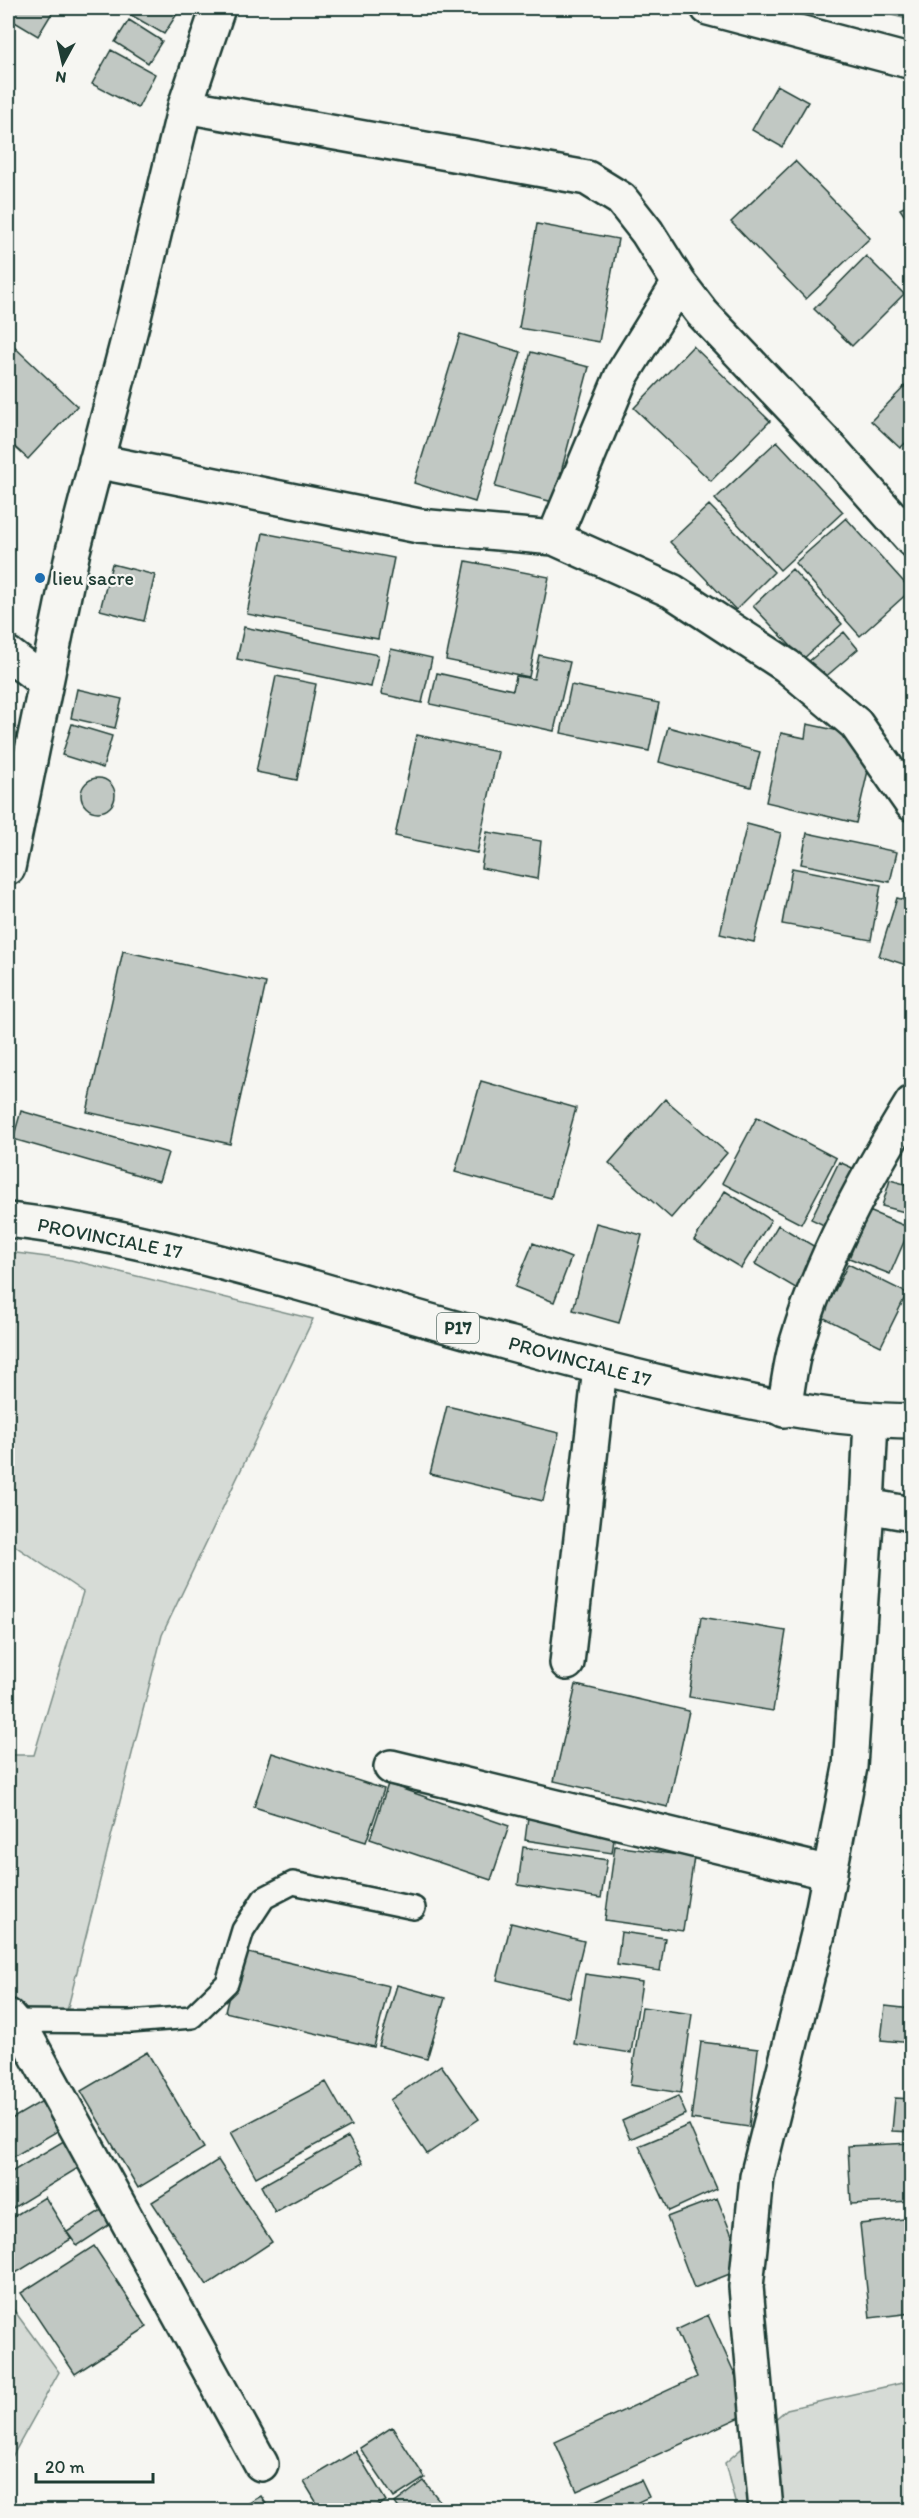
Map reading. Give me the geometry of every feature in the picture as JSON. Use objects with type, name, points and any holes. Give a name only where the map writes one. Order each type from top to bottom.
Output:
[{"type":"street","points":[[8,868],[73,551],[185,106],[218,8]]},
{"type":"street","points":[[708,8],[912,63]]},
{"type":"street","points":[[185,106],[586,178],[621,199],[647,232],[679,283],[702,313],[833,451],[912,540]]},
{"type":"street","points":[[554,538],[622,375],[679,283]]},
{"type":"street","points":[[96,461],[419,526],[554,538],[672,591],[787,666],[855,724],[912,804]]},
{"type":"street","points":[[8,654],[46,683]]},
{"type":"street","points":[[784,1410],[796,1343],[834,1246],[874,1164],[912,1103]]},
{"type":"street","name":"PROVINCIALE 17","points":[[8,1220],[77,1228],[181,1251],[600,1368],[784,1410],[871,1420],[912,1421]]},
{"type":"street","points":[[567,1663],[600,1368]]},
{"type":"street","points":[[766,2511],[746,2287],[757,2177],[818,1934],[850,1767],[871,1420]]},
{"type":"street","points":[[867,1506],[912,1515]]},
{"type":"street","points":[[391,1767],[830,1873]]},
{"type":"street","points":[[10,2018],[27,2038],[261,2464]]},
{"type":"lane","points":[[10,2018],[130,2022],[192,2017],[227,1983],[243,1930],[264,1898],[293,1883],[414,1908]]},
{"type":"shaded area","points":[[864,8],[911,8],[911,20]]},
{"type":"shaded area","points":[[8,1252],[71,1260],[313,1319],[162,1635],[63,2027],[8,2021],[8,1755],[34,1755],[83,1592],[8,1541]]},
{"type":"shaded area","points":[[8,2302],[59,2372],[8,2464]]},
{"type":"shaded area","points":[[911,2381],[911,2510],[737,2510],[725,2463],[787,2409]]},
{"type":"building","points":[[8,8],[55,8],[38,36],[8,18]]},
{"type":"building","points":[[119,8],[166,8],[177,14],[164,34]]},
{"type":"building","points":[[129,20],[162,41],[148,63],[115,42]]},
{"type":"building","points":[[111,50],[155,74],[138,108],[92,84]]},
{"type":"building","points":[[777,85],[808,102],[782,147],[752,130]]},
{"type":"building","points":[[795,161],[870,238],[806,299],[731,222]]},
{"type":"building","points":[[912,203],[912,227],[900,209]]},
{"type":"building","points":[[537,224],[618,239],[599,342],[519,328]]},
{"type":"building","points":[[866,256],[904,294],[852,346],[814,309]]},
{"type":"building","points":[[460,334],[521,352],[475,502],[414,483]]},
{"type":"building","points":[[8,341],[77,406],[28,459],[8,441]]},
{"type":"building","points":[[693,346],[770,421],[711,481],[634,408]]},
{"type":"building","points":[[531,352],[589,367],[553,502],[495,487]]},
{"type":"building","points":[[912,379],[912,437],[900,448],[871,421]]},
{"type":"building","points":[[777,441],[843,512],[780,570],[715,499]]},
{"type":"building","points":[[709,505],[774,572],[736,610],[670,542]]},
{"type":"building","points":[[846,518],[911,590],[860,636],[795,563]]},
{"type":"building","points":[[263,533],[394,558],[378,639],[247,614]]},
{"type":"building","points":[[466,561],[549,577],[529,677],[446,660]]},
{"type":"building","points":[[112,564],[155,575],[144,621],[100,610]]},
{"type":"building","points":[[792,569],[842,624],[803,659],[753,606]]},
{"type":"building","points":[[244,627],[378,655],[371,687],[237,659]]},
{"type":"building","points":[[844,632],[858,649],[823,679],[808,662]]},
{"type":"building","points":[[391,649],[432,658],[422,703],[381,694]]},
{"type":"building","points":[[539,655],[570,662],[554,731],[430,704],[437,673],[513,690],[516,676],[534,679]]},
{"type":"building","points":[[276,676],[316,684],[297,780],[256,772]]},
{"type":"building","points":[[571,685],[659,703],[649,751],[561,733]]},
{"type":"building","points":[[77,689],[122,699],[115,728],[71,718]]},
{"type":"building","points":[[72,724],[112,736],[103,768],[62,755]]},
{"type":"building","points":[[807,724],[858,735],[872,753],[856,823],[766,802],[781,733],[805,738]]},
{"type":"building","points":[[668,727],[760,752],[751,787],[659,762]]},
{"type":"building","points":[[417,735],[498,752],[477,853],[395,836]]},
{"type":"building","points":[[98,778],[110,783],[115,795],[110,807],[98,812],[86,807],[81,795],[86,783]]},
{"type":"building","points":[[747,824],[781,833],[754,942],[720,934]]},
{"type":"building","points":[[487,832],[541,841],[537,879],[481,868]]},
{"type":"building","points":[[807,833],[897,852],[890,882],[801,864]]},
{"type":"building","points":[[792,868],[881,885],[871,940],[782,924]]},
{"type":"building","points":[[897,898],[912,902],[912,967],[879,956]]},
{"type":"building","points":[[123,951],[266,983],[230,1144],[87,1112]]},
{"type":"building","points":[[481,1081],[576,1108],[551,1198],[455,1172]]},
{"type":"building","points":[[665,1099],[727,1153],[671,1218],[609,1163]]},
{"type":"building","points":[[21,1111],[168,1153],[159,1181],[13,1139]]},
{"type":"building","points":[[757,1117],[836,1158],[801,1224],[722,1183]]},
{"type":"building","points":[[839,1162],[857,1170],[830,1228],[811,1219]]},
{"type":"building","points":[[890,1180],[912,1186],[912,1214],[882,1206]]},
{"type":"building","points":[[725,1191],[771,1220],[741,1268],[694,1240]]},
{"type":"building","points":[[869,1211],[910,1228],[890,1274],[849,1258]]},
{"type":"building","points":[[596,1223],[642,1235],[619,1323],[573,1310]]},
{"type":"building","points":[[778,1225],[822,1251],[799,1290],[755,1264]]},
{"type":"building","points":[[533,1243],[571,1258],[554,1302],[515,1287]]},
{"type":"building","points":[[848,1264],[907,1293],[881,1346],[822,1317]]},
{"type":"building","points":[[447,1406],[559,1433],[543,1501],[430,1474]]},
{"type":"building","points":[[701,1617],[786,1631],[773,1711],[689,1697]]},
{"type":"building","points":[[576,1685],[689,1711],[668,1807],[554,1781]]},
{"type":"building","points":[[272,1753],[384,1789],[366,1842],[254,1807]]},
{"type":"building","points":[[388,1784],[509,1826],[491,1880],[370,1839]]},
{"type":"building","points":[[531,1794],[619,1806],[612,1853],[525,1840]]},
{"type":"building","points":[[912,1817],[912,1867],[905,1866]]},
{"type":"building","points":[[615,1846],[694,1857],[683,1931],[605,1920]]},
{"type":"building","points":[[523,1847],[607,1860],[601,1898],[518,1885]]},
{"type":"building","points":[[511,1923],[584,1941],[570,1998],[497,1980]]},
{"type":"building","points":[[621,1932],[665,1938],[660,1971],[617,1965]]},
{"type":"building","points":[[240,1951],[389,1986],[374,2047],[225,2012]]},
{"type":"building","points":[[585,1974],[642,1982],[631,2053],[574,2044]]},
{"type":"building","points":[[397,1985],[445,1998],[427,2059],[379,2046]]},
{"type":"building","points":[[885,2006],[912,2009],[912,2043],[881,2040]]},
{"type":"building","points":[[642,2007],[692,2014],[681,2093],[630,2085]]},
{"type":"building","points":[[701,2042],[758,2049],[749,2127],[691,2119]]},
{"type":"building","points":[[147,2052],[204,2148],[138,2188],[81,2091]]},
{"type":"building","points":[[441,2065],[479,2119],[427,2154],[390,2100]]},
{"type":"building","points":[[326,2082],[351,2126],[256,2177],[231,2132]]},
{"type":"building","points":[[678,2096],[686,2114],[630,2139],[622,2121]]},
{"type":"building","points":[[895,2098],[912,2099],[912,2132],[892,2131]]},
{"type":"building","points":[[44,2100],[61,2129],[8,2160],[8,2121]]},
{"type":"building","points":[[689,2125],[717,2189],[669,2211],[639,2146]]},
{"type":"building","points":[[348,2137],[363,2163],[275,2212],[261,2186]]},
{"type":"building","points":[[67,2139],[83,2165],[8,2211],[8,2174]]},
{"type":"building","points":[[912,2143],[912,2201],[851,2204],[848,2146]]},
{"type":"building","points":[[218,2160],[272,2242],[207,2285],[152,2202]]},
{"type":"building","points":[[45,2197],[71,2239],[11,2276],[8,2270],[8,2220]]},
{"type":"building","points":[[717,2198],[745,2268],[694,2288],[667,2217]]},
{"type":"building","points":[[103,2209],[112,2223],[77,2246],[67,2232]]},
{"type":"building","points":[[912,2218],[912,2313],[870,2318],[860,2224]]},
{"type":"building","points":[[94,2246],[147,2327],[75,2374],[21,2293]]},
{"type":"building","points":[[708,2315],[752,2412],[577,2491],[555,2442],[697,2377],[676,2330]]},
{"type":"building","points":[[392,2427],[425,2478],[394,2498],[360,2448]]},
{"type":"building","points":[[356,2451],[386,2501],[370,2510],[321,2510],[304,2482]]},
{"type":"building","points":[[641,2480],[649,2497],[621,2510],[575,2510]]},
{"type":"building","points":[[424,2481],[447,2510],[400,2510],[395,2503]]},
{"type":"building","points":[[261,2496],[270,2510],[237,2510]]},
{"type":"place","name":"lieu sacre","points":[[40,578]]}]
